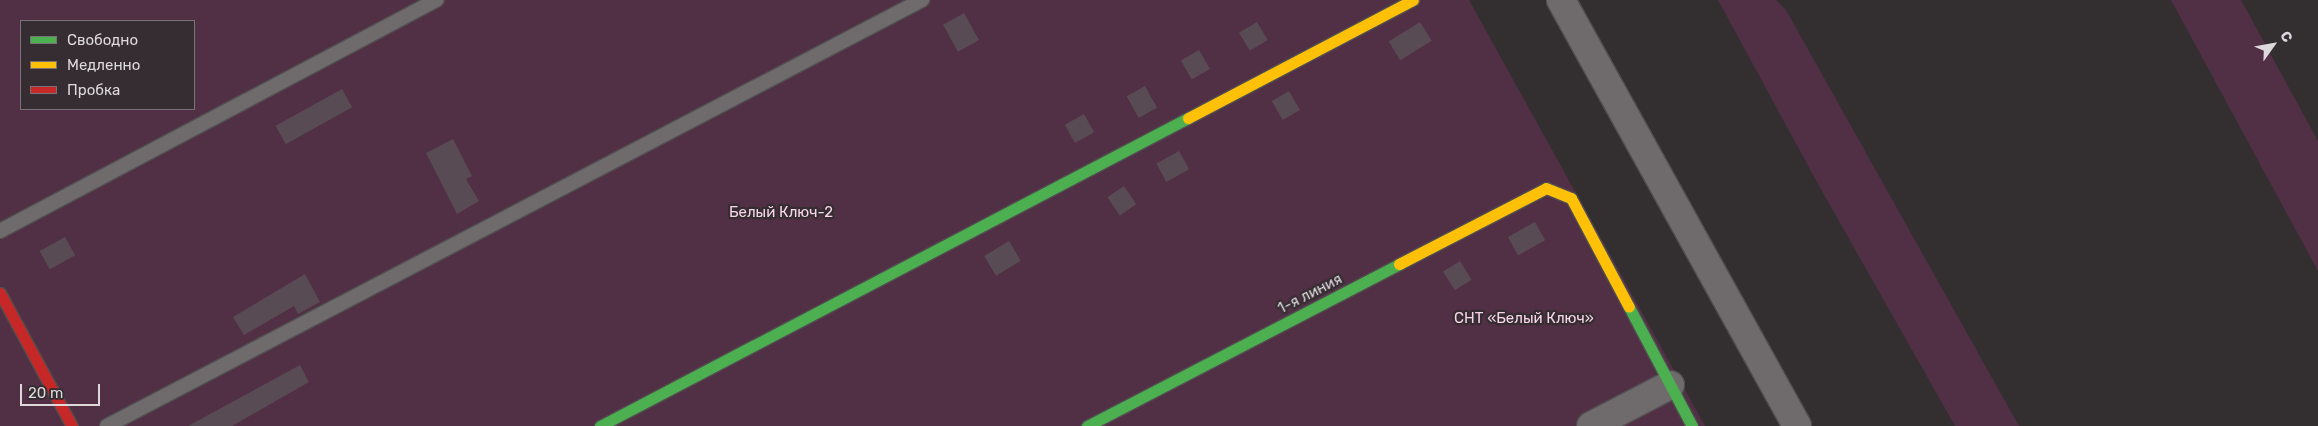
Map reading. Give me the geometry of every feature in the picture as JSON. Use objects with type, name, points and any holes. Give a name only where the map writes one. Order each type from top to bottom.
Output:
[{"type":"street","points":[[600,426],[1413,0]]},
{"type":"street","points":[[1561,0],[1797,426]]},
{"type":"street","name":"1-я линия","points":[[1087,426],[1546,188],[1571,198],[1670,386]]},
{"type":"street","points":[[0,293],[72,426]]},
{"type":"street","points":[[1591,426],[1670,386],[1692,426]]},
{"type":"lane","points":[[0,231],[437,0]]},
{"type":"lane","points":[[107,426],[922,0]]},
{"type":"green space","name":"Белый Ключ-2","points":[[0,0],[1469,0],[1705,426],[0,426]]},
{"type":"green space","points":[[1718,0],[1776,0],[1786,10],[2019,426],[1955,426],[1818,184]]},
{"type":"green space","points":[[2171,0],[2241,0],[2318,141],[2318,271]]},
{"type":"building","points":[[964,13],[979,40],[958,52],[943,25]]},
{"type":"building","points":[[1257,22],[1268,40],[1250,51],[1239,33]]},
{"type":"building","points":[[1420,22],[1432,41],[1400,60],[1389,42]]},
{"type":"building","points":[[1199,50],[1210,69],[1192,80],[1181,60]]},
{"type":"building","points":[[1145,86],[1157,108],[1139,118],[1127,96]]},
{"type":"building","points":[[342,89],[352,107],[286,144],[276,126]]},
{"type":"building","points":[[1289,91],[1300,110],[1283,120],[1272,101]]},
{"type":"building","points":[[1084,114],[1094,132],[1075,143],[1065,125]]},
{"type":"building","points":[[453,139],[472,176],[466,179],[479,201],[457,214],[426,153]]},
{"type":"building","points":[[1179,151],[1189,169],[1166,182],[1156,164]]},
{"type":"building","points":[[1124,186],[1136,204],[1120,215],[1107,197]]},
{"type":"building","points":[[1535,222],[1545,240],[1518,255],[1508,237]]},
{"type":"building","points":[[65,237],[75,255],[50,269],[40,251]]},
{"type":"building","points":[[1009,241],[1021,261],[996,276],[984,256]]},
{"type":"building","points":[[1460,261],[1472,280],[1455,290],[1443,272]]},
{"type":"building","points":[[305,274],[320,302],[298,314],[294,306],[244,335],[233,317]]},
{"type":"building","points":[[300,365],[309,382],[232,426],[188,426]]},
{"type":"traffic: fast","points":[[600,426],[1188,118]]},
{"type":"traffic: fast","points":[[1087,426],[1399,264]]},
{"type":"traffic: fast","points":[[1629,307],[1692,426]]},
{"type":"traffic: slow","points":[[1188,118],[1413,0]]},
{"type":"traffic: slow","points":[[1399,264],[1546,188],[1571,198],[1629,307]]},
{"type":"traffic: jam","points":[[0,293],[72,426]]},
{"type":"park label","name":"СНТ «Белый Ключ»","points":[[1524,319]]}]
